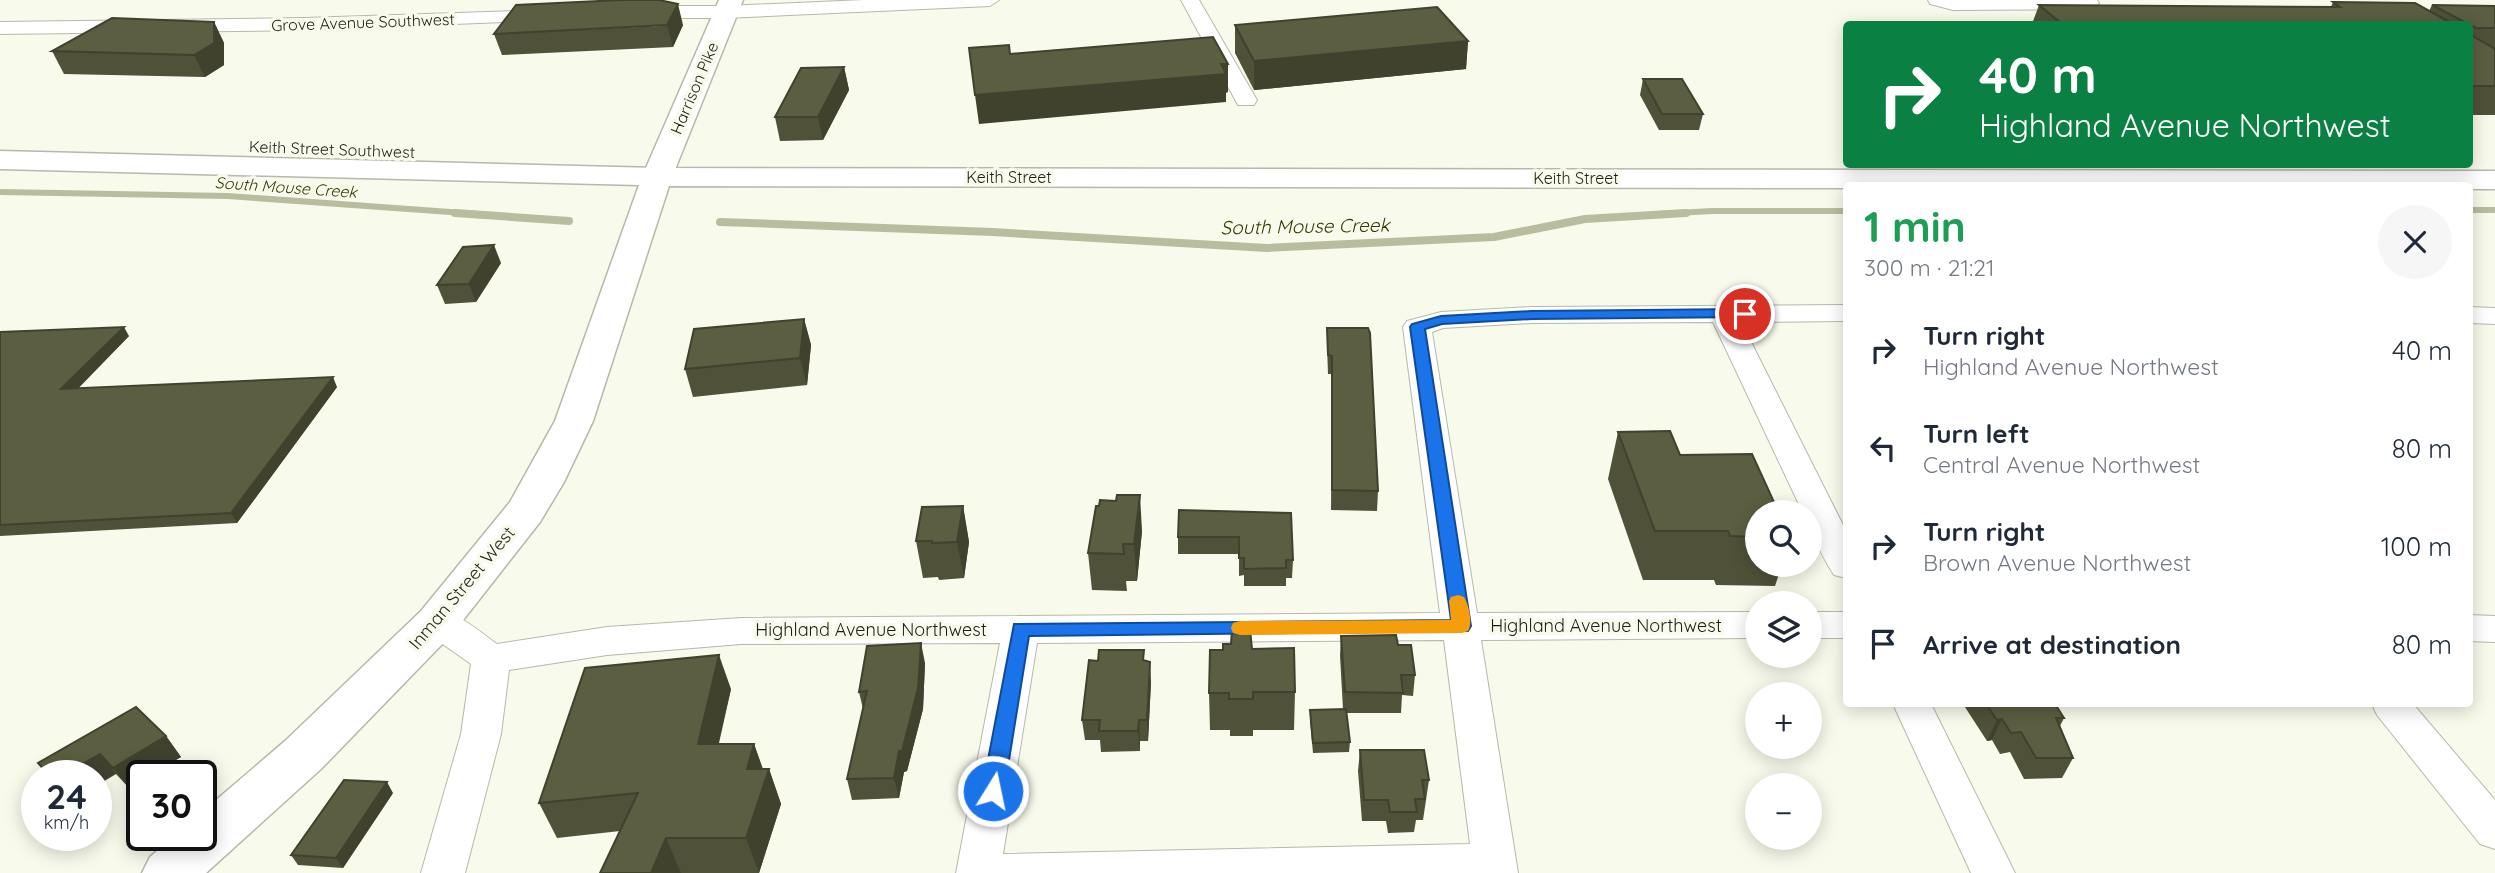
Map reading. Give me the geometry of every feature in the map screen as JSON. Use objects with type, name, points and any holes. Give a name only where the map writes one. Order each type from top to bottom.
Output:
[{"type":"main road","name":"Harrison Pike","points":[[661,167],[729,6]]},
{"type":"main road","name":"Keith Street Southwest","points":[[0,139],[661,167]]},
{"type":"main road","points":[[133,164],[164,144]]},
{"type":"main road","name":"Keith Street","points":[[661,167],[775,177],[1843,159]]},
{"type":"main road","points":[[2473,159],[2495,159]]},
{"type":"main road","name":"Keith Street Southwest","points":[[0,160],[133,164],[661,167]]},
{"type":"main road","name":"Keith Street","points":[[661,167],[2155,173],[2495,180]]},
{"type":"main road","name":"Inman Street West","points":[[169,873],[303,755],[437,622],[525,512],[544,482],[574,421],[661,167]]},
{"type":"main road","points":[[640,225],[664,209],[775,177]]},
{"type":"street","points":[[617,13],[729,6],[990,0]]},
{"type":"street","points":[[1190,0],[1245,100]]},
{"type":"street","points":[[1937,0],[1954,4],[2090,3],[2087,0]]},
{"type":"street","name":"Grove Avenue Southwest","points":[[0,28],[345,23],[564,15]]},
{"type":"street","points":[[989,873],[1495,868],[1418,327],[1441,320],[1532,315],[1843,313]]},
{"type":"street","points":[[1723,314],[1843,560]]},
{"type":"street","points":[[2473,315],[2495,316]]},
{"type":"street","points":[[437,622],[491,659],[481,734],[443,873]]},
{"type":"street","name":"Highland Avenue Northwest","points":[[491,659],[607,641],[741,631],[1745,625]]},
{"type":"street","points":[[1822,625],[1843,625]]},
{"type":"street","points":[[2473,628],[2495,628]]},
{"type":"street","points":[[978,873],[1021,629]]},
{"type":"street","points":[[1913,707],[1993,873]]},
{"type":"street","points":[[2393,707],[2495,831]]},
{"type":"building","points":[[659,0],[678,4],[667,25],[494,34],[516,5]]},
{"type":"building","points":[[2333,2],[2415,3],[2448,21],[2058,21],[2039,5],[2340,7]]},
{"type":"building","points":[[2432,5],[2495,6],[2495,28],[2476,28],[2473,26],[2473,21],[2463,21]]},
{"type":"building","points":[[1437,7],[1468,41],[1254,61],[1235,25]]},
{"type":"building","points":[[112,18],[214,22],[214,43],[194,55],[52,51]]},
{"type":"building","points":[[2473,36],[2495,49],[2495,86],[2473,86]]},
{"type":"building","points":[[1213,37],[1228,64],[1221,64],[1226,74],[975,95],[969,48],[1009,45],[1010,54]]},
{"type":"building","points":[[844,67],[818,117],[775,117],[801,68]]},
{"type":"building","points":[[1643,79],[1682,79],[1703,114],[1662,114]]},
{"type":"building","points":[[494,245],[469,284],[437,285],[463,247]]},
{"type":"building","points":[[804,319],[800,358],[685,369],[694,329]]},
{"type":"building","points":[[124,327],[61,389],[333,377],[231,513],[0,525],[0,332]]},
{"type":"building","points":[[1327,328],[1368,328],[1370,333],[1378,491],[1332,490],[1332,356],[1328,355]]},
{"type":"building","points":[[1670,431],[1680,455],[1752,454],[1773,500],[1745,500],[1745,537],[1730,536],[1728,531],[1655,531],[1618,432]]},
{"type":"building","points":[[1117,495],[1140,495],[1134,544],[1123,544],[1124,554],[1088,553],[1096,506],[1099,506],[1100,500],[1116,501]]},
{"type":"building","points":[[963,506],[957,542],[916,541],[922,507]]},
{"type":"building","points":[[1179,510],[1291,513],[1293,560],[1286,560],[1286,568],[1244,569],[1244,558],[1239,558],[1239,537],[1178,537]]},
{"type":"building","points":[[1250,629],[1252,649],[1294,648],[1295,692],[1253,692],[1253,699],[1229,699],[1229,693],[1209,693],[1210,650],[1223,650],[1223,644],[1231,644],[1232,630]]},
{"type":"building","points":[[1396,635],[1398,645],[1411,645],[1415,675],[1401,675],[1403,693],[1345,692],[1341,636]]},
{"type":"building","points":[[921,643],[918,688],[902,751],[899,751],[894,778],[847,779],[867,691],[859,692],[867,646]]},
{"type":"building","points":[[1099,650],[1144,650],[1143,660],[1150,662],[1147,720],[1139,720],[1138,731],[1099,731],[1100,720],[1082,720],[1089,660],[1098,661]]},
{"type":"building","points":[[719,655],[698,744],[754,744],[747,769],[769,769],[746,838],[666,838],[651,873],[600,873],[638,793],[539,803],[585,668]]},
{"type":"building","points":[[136,707],[166,736],[113,768],[112,760],[106,760],[100,754],[89,760],[43,760]]},
{"type":"building","points":[[1988,707],[2057,707],[2064,718],[2056,718],[2073,758],[2036,758],[2021,732],[2011,733],[2002,719],[1997,720]]},
{"type":"building","points":[[1346,709],[1350,742],[1313,743],[1310,710]]},
{"type":"building","points":[[1360,750],[1424,750],[1429,780],[1422,780],[1425,799],[1415,799],[1417,812],[1390,812],[1388,800],[1364,800]]},
{"type":"building","points":[[344,780],[387,782],[336,858],[291,855]]},
{"type":"waterway","name":"South Mouse Creek","points":[[0,192],[228,196],[478,214]]},
{"type":"waterway","name":"South Mouse Creek","points":[[2473,210],[2495,210]]},
{"type":"waterway","name":"South Mouse Creek","points":[[1659,214],[1712,211],[1843,211]]},
{"type":"waterway","name":"South Mouse Creek","points":[[455,213],[569,221]]},
{"type":"waterway","name":"South Mouse Creek","points":[[720,222],[992,232],[1267,248],[1494,237],[1585,219],[1686,213]]},
{"type":"slow traffic","points":[[1240,628],[1462,626],[1458,601]]},
{"type":"route","points":[[993,791],[1021,629],[1462,626],[1418,327],[1441,320],[1532,315],[1745,314]]}]
